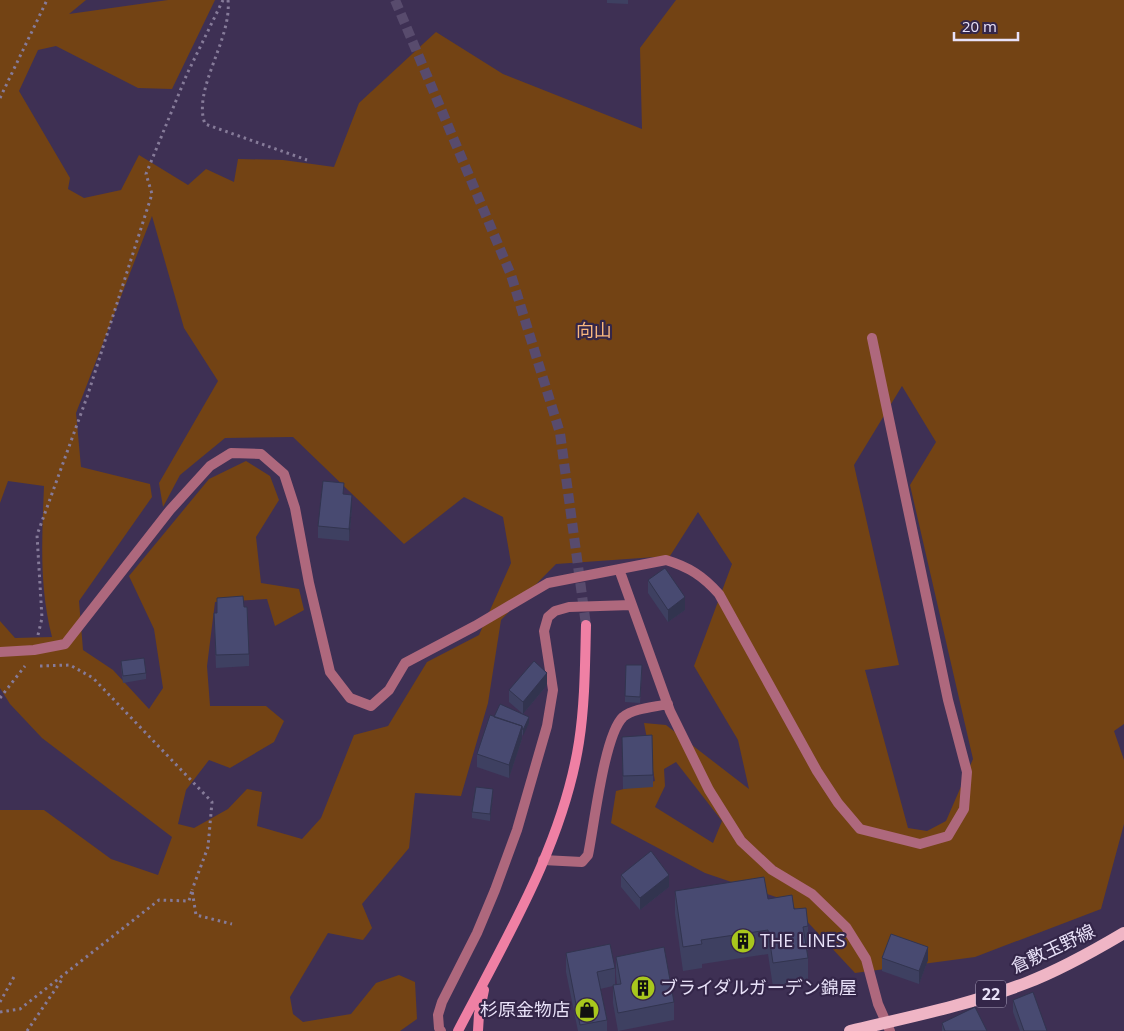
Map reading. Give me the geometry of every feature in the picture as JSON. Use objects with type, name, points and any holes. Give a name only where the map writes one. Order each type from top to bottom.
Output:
[{"type":"main road","name":"倉敷玉野線","points":[[850,1031],[888,1027],[1026,983],[1078,959],[1124,933]]},
{"type":"street","points":[[0,652],[34,650],[65,644],[170,510],[210,466],[231,452],[261,454],[284,474],[295,508],[309,583],[330,672],[350,698],[370,706],[389,690],[405,663],[475,626],[548,583],[666,560],[684,565],[704,577],[719,594],[817,771],[838,803],[860,829],[920,844],[948,836],[964,808],[967,772],[948,700],[872,338]]},
{"type":"street","points":[[619,569],[668,704],[709,790],[741,841],[772,870],[812,894],[846,927],[866,959],[878,1004],[888,1027]]},
{"type":"street","points":[[442,1031],[439,1028],[438,1015],[442,1002],[495,890],[518,830],[546,726],[553,690],[544,631],[548,617],[555,611],[569,607],[631,605]]},
{"type":"street","points":[[458,1031],[543,860],[562,808],[579,743],[585,682],[586,625]]},
{"type":"street","points":[[543,860],[582,862],[588,855],[601,783],[616,730],[623,717],[635,711],[668,704]]},
{"type":"street","points":[[478,1031],[486,976]]},
{"type":"path","points":[[0,98],[23,55],[47,0]]},
{"type":"path","points":[[0,698],[24,667],[34,650],[42,618],[37,535],[87,397],[152,194],[146,174],[187,74],[223,0]]},
{"type":"path","points":[[228,0],[229,10],[225,30],[202,99],[202,117],[205,124],[307,160]]},
{"type":"path","points":[[0,1012],[20,1009],[159,900],[189,901],[208,847],[212,802],[93,678],[70,665],[16,668]]},
{"type":"path","points":[[192,890],[196,915],[232,924]]},
{"type":"path","points":[[0,1002],[15,975]]},
{"type":"path","points":[[27,1031],[65,975]]},
{"type":"green space","name":"向山","points":[[0,0],[86,0],[69,14],[168,0],[215,0],[172,89],[138,88],[56,46],[38,50],[19,91],[70,178],[68,189],[84,198],[121,190],[139,155],[188,185],[206,169],[234,182],[238,159],[283,160],[334,167],[359,103],[436,32],[503,74],[642,129],[640,48],[676,0],[1124,0],[1124,724],[1114,731],[1124,760],[1124,824],[1101,909],[975,957],[855,973],[788,901],[705,873],[611,823],[616,791],[655,781],[644,723],[666,725],[749,789],[738,740],[694,666],[732,564],[698,512],[670,556],[556,564],[501,620],[488,703],[461,796],[415,793],[409,848],[362,904],[372,928],[363,940],[328,933],[290,997],[293,1014],[303,1022],[351,1014],[376,983],[399,975],[415,982],[417,1019],[400,1031],[0,1031],[0,810],[44,810],[111,859],[158,875],[172,837],[42,738],[10,704],[0,688],[0,621],[15,638],[52,637],[43,581],[44,486],[8,481],[0,503]],"holes":[[[152,216],[184,328],[218,381],[159,483],[163,507],[180,475],[225,438],[293,437],[404,544],[464,497],[503,517],[511,563],[479,635],[427,662],[388,726],[354,735],[321,818],[302,839],[257,826],[262,792],[247,789],[228,809],[194,828],[178,824],[186,790],[209,760],[230,768],[274,742],[284,721],[266,706],[210,706],[207,666],[215,602],[267,599],[275,626],[304,610],[299,589],[261,583],[256,537],[279,500],[270,476],[246,461],[209,479],[129,576],[154,629],[163,688],[149,709],[113,670],[83,650],[79,601],[152,497],[150,484],[81,467],[76,413]],[[902,386],[936,442],[910,485],[973,759],[946,821],[927,831],[908,828],[865,670],[899,665],[854,465]],[[676,762],[722,821],[713,843],[655,807],[665,786],[664,769]]]},
{"type":"building","points":[[323,481],[344,483],[343,494],[352,495],[349,529],[318,526]]},
{"type":"building","points":[[665,568],[685,597],[668,610],[648,580]]},
{"type":"building","points":[[243,596],[244,607],[247,607],[249,654],[216,655],[214,613],[217,613],[217,598]]},
{"type":"building","points":[[144,658],[146,673],[123,676],[121,661]]},
{"type":"building","points":[[534,661],[547,673],[523,702],[509,690]]},
{"type":"building","points":[[626,665],[642,665],[640,697],[625,696]]},
{"type":"building","points":[[500,704],[529,717],[523,730],[522,726],[494,717]]},
{"type":"building","points":[[490,715],[522,726],[509,765],[477,754]]},
{"type":"building","points":[[652,735],[653,775],[623,776],[622,737]]},
{"type":"building","points":[[476,787],[493,789],[490,814],[472,812]]},
{"type":"building","points":[[651,851],[669,875],[640,898],[621,875]]},
{"type":"building","points":[[764,877],[768,899],[792,895],[794,909],[806,908],[808,926],[803,927],[808,958],[773,963],[768,930],[701,940],[702,944],[683,947],[675,891]]},
{"type":"building","points":[[891,934],[928,947],[919,971],[882,958]]},
{"type":"building","points":[[610,944],[615,968],[597,972],[607,1020],[580,1025],[566,953]]},
{"type":"building","name":"ブライダルガーデン錦屋","points":[[664,947],[674,1002],[618,1013],[613,985],[621,984],[616,957]]},
{"type":"building","points":[[1033,992],[1047,1031],[1024,1031],[1013,1000]]},
{"type":"building","points":[[975,1007],[987,1031],[945,1031],[942,1023]]},
{"type":"tunnel","points":[[395,0],[511,275],[560,433],[586,625]]},
{"type":"place","name":"THE LINES","points":[[743,941]]},
{"type":"place","name":"ブライダルガーデン錦屋","points":[[643,988]]},
{"type":"place","name":"杉原金物店","points":[[587,1010]]}]
